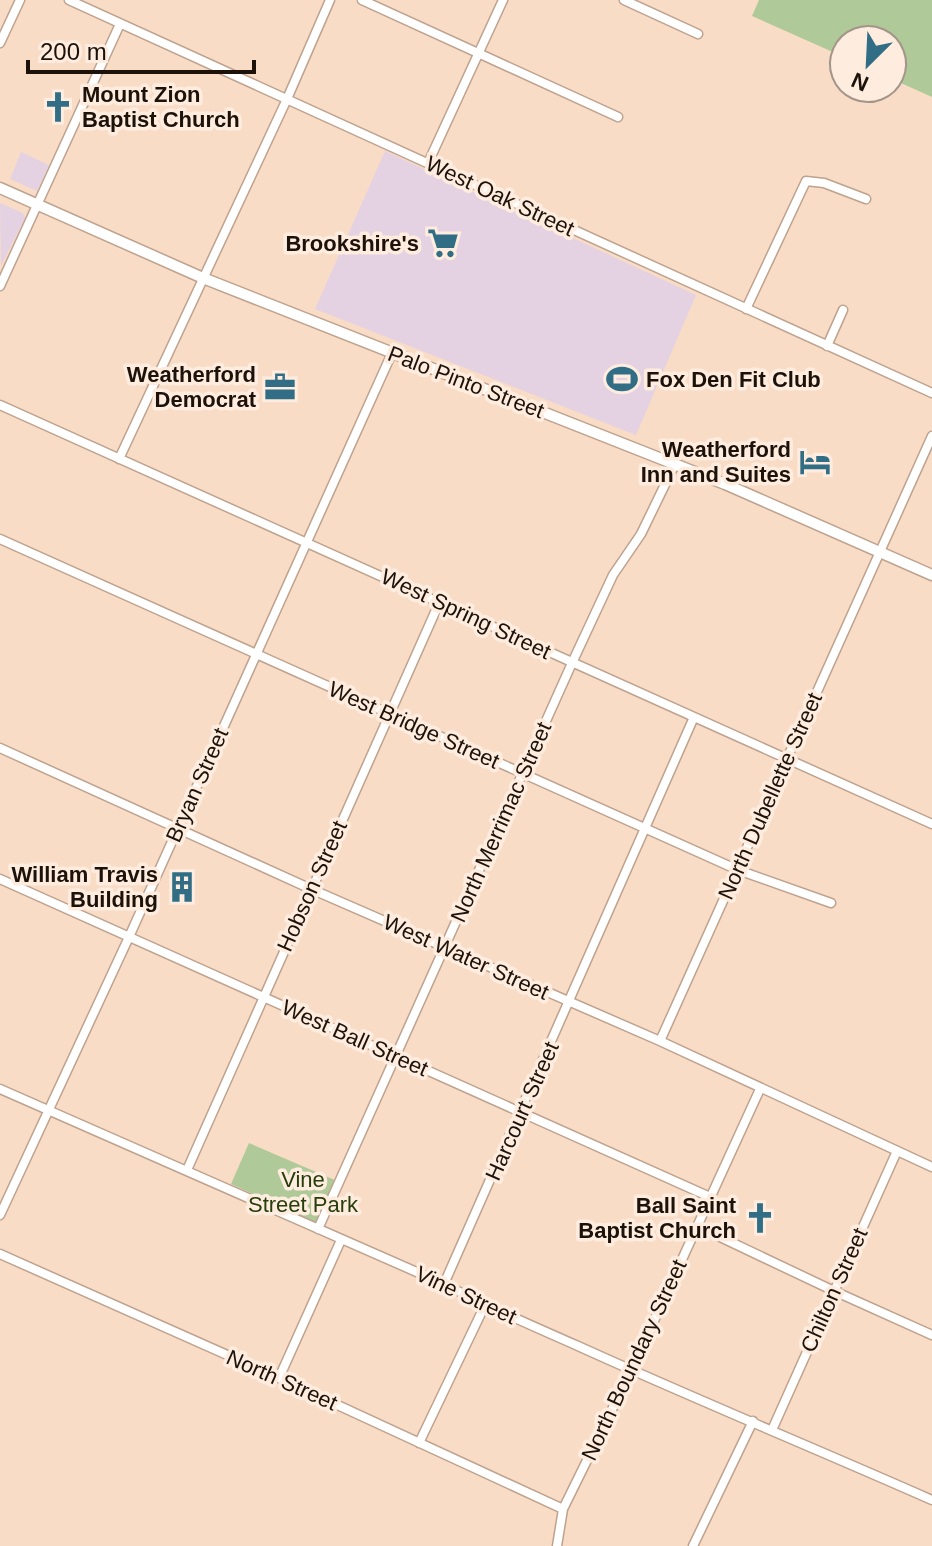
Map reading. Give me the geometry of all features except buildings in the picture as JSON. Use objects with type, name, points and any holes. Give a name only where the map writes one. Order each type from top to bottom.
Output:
[{"type":"main road","name":"Palo Pinto Street","points":[[0,188],[203,278],[675,464],[932,575]]},
{"type":"street","points":[[0,43],[20,0]]},
{"type":"street","name":"West Oak Street","points":[[69,0],[932,393]]},
{"type":"street","points":[[119,459],[330,0]]},
{"type":"street","points":[[362,0],[618,117]]},
{"type":"street","points":[[428,163],[503,0]]},
{"type":"street","points":[[624,0],[698,34]]},
{"type":"street","points":[[0,286],[2,274],[120,24]]},
{"type":"street","points":[[746,309],[806,181],[824,183],[866,199]]},
{"type":"street","points":[[827,346],[843,310]]},
{"type":"street","name":"Bryan Street","points":[[0,1215],[392,353]]},
{"type":"street","name":"West Spring Street","points":[[0,405],[932,824]]},
{"type":"street","name":"North Dubellette Street","points":[[660,1041],[932,436]]},
{"type":"street","name":"North Merrimac Street","points":[[318,1229],[613,575],[634,547],[675,464]]},
{"type":"street","name":"West Bridge Street","points":[[0,539],[738,870],[831,903]]},
{"type":"street","name":"Hobson Street","points":[[187,1170],[440,601]]},
{"type":"street","name":"Harcourt Street","points":[[444,1284],[694,717]]},
{"type":"street","name":"West Water Street","points":[[0,748],[311,889],[660,1041],[932,1167]]},
{"type":"street","name":"West Ball Street","points":[[0,879],[710,1197]]},
{"type":"street","name":"Vine Street","points":[[0,1089],[444,1284],[631,1371],[932,1500]]},
{"type":"street","name":"North Boundary Street","points":[[557,1546],[563,1509],[631,1371],[760,1089]]},
{"type":"street","name":"Chilton Street","points":[[772,1430],[897,1151]]},
{"type":"street","points":[[697,1226],[932,1335]]},
{"type":"street","points":[[279,1378],[341,1240]]},
{"type":"street","name":"North Street","points":[[0,1254],[563,1509]]},
{"type":"street","points":[[419,1443],[485,1305]]},
{"type":"street","points":[[693,1546],[753,1421]]},
{"type":"shaded area","points":[[385,151],[696,295],[636,435],[315,309]]},
{"type":"shaded area","points":[[21,152],[49,165],[37,191],[10,179]]},
{"type":"shaded area","points":[[0,203],[23,213],[25,218],[1,266]]},
{"type":"green space","points":[[759,0],[932,0],[932,97],[908,86],[908,24],[828,24],[828,50],[752,16]]},
{"type":"green space","name":"Vine Street Park","points":[[249,1143],[337,1181],[320,1220],[314,1222],[231,1184]]},
{"type":"place","name":"Mount Zion Baptist Church","points":[[58,107]]},
{"type":"place","name":"Brookshire's","points":[[443,243]]},
{"type":"place","name":"Fox Den Fit Club","points":[[622,379]]},
{"type":"place","name":"Weatherford Democrat","points":[[280,387]]},
{"type":"place","name":"Weatherford Inn and Suites","points":[[815,462]]},
{"type":"place","name":"William Travis Building","points":[[182,887]]},
{"type":"place","name":"Ball Saint Baptist Church","points":[[760,1218]]}]
